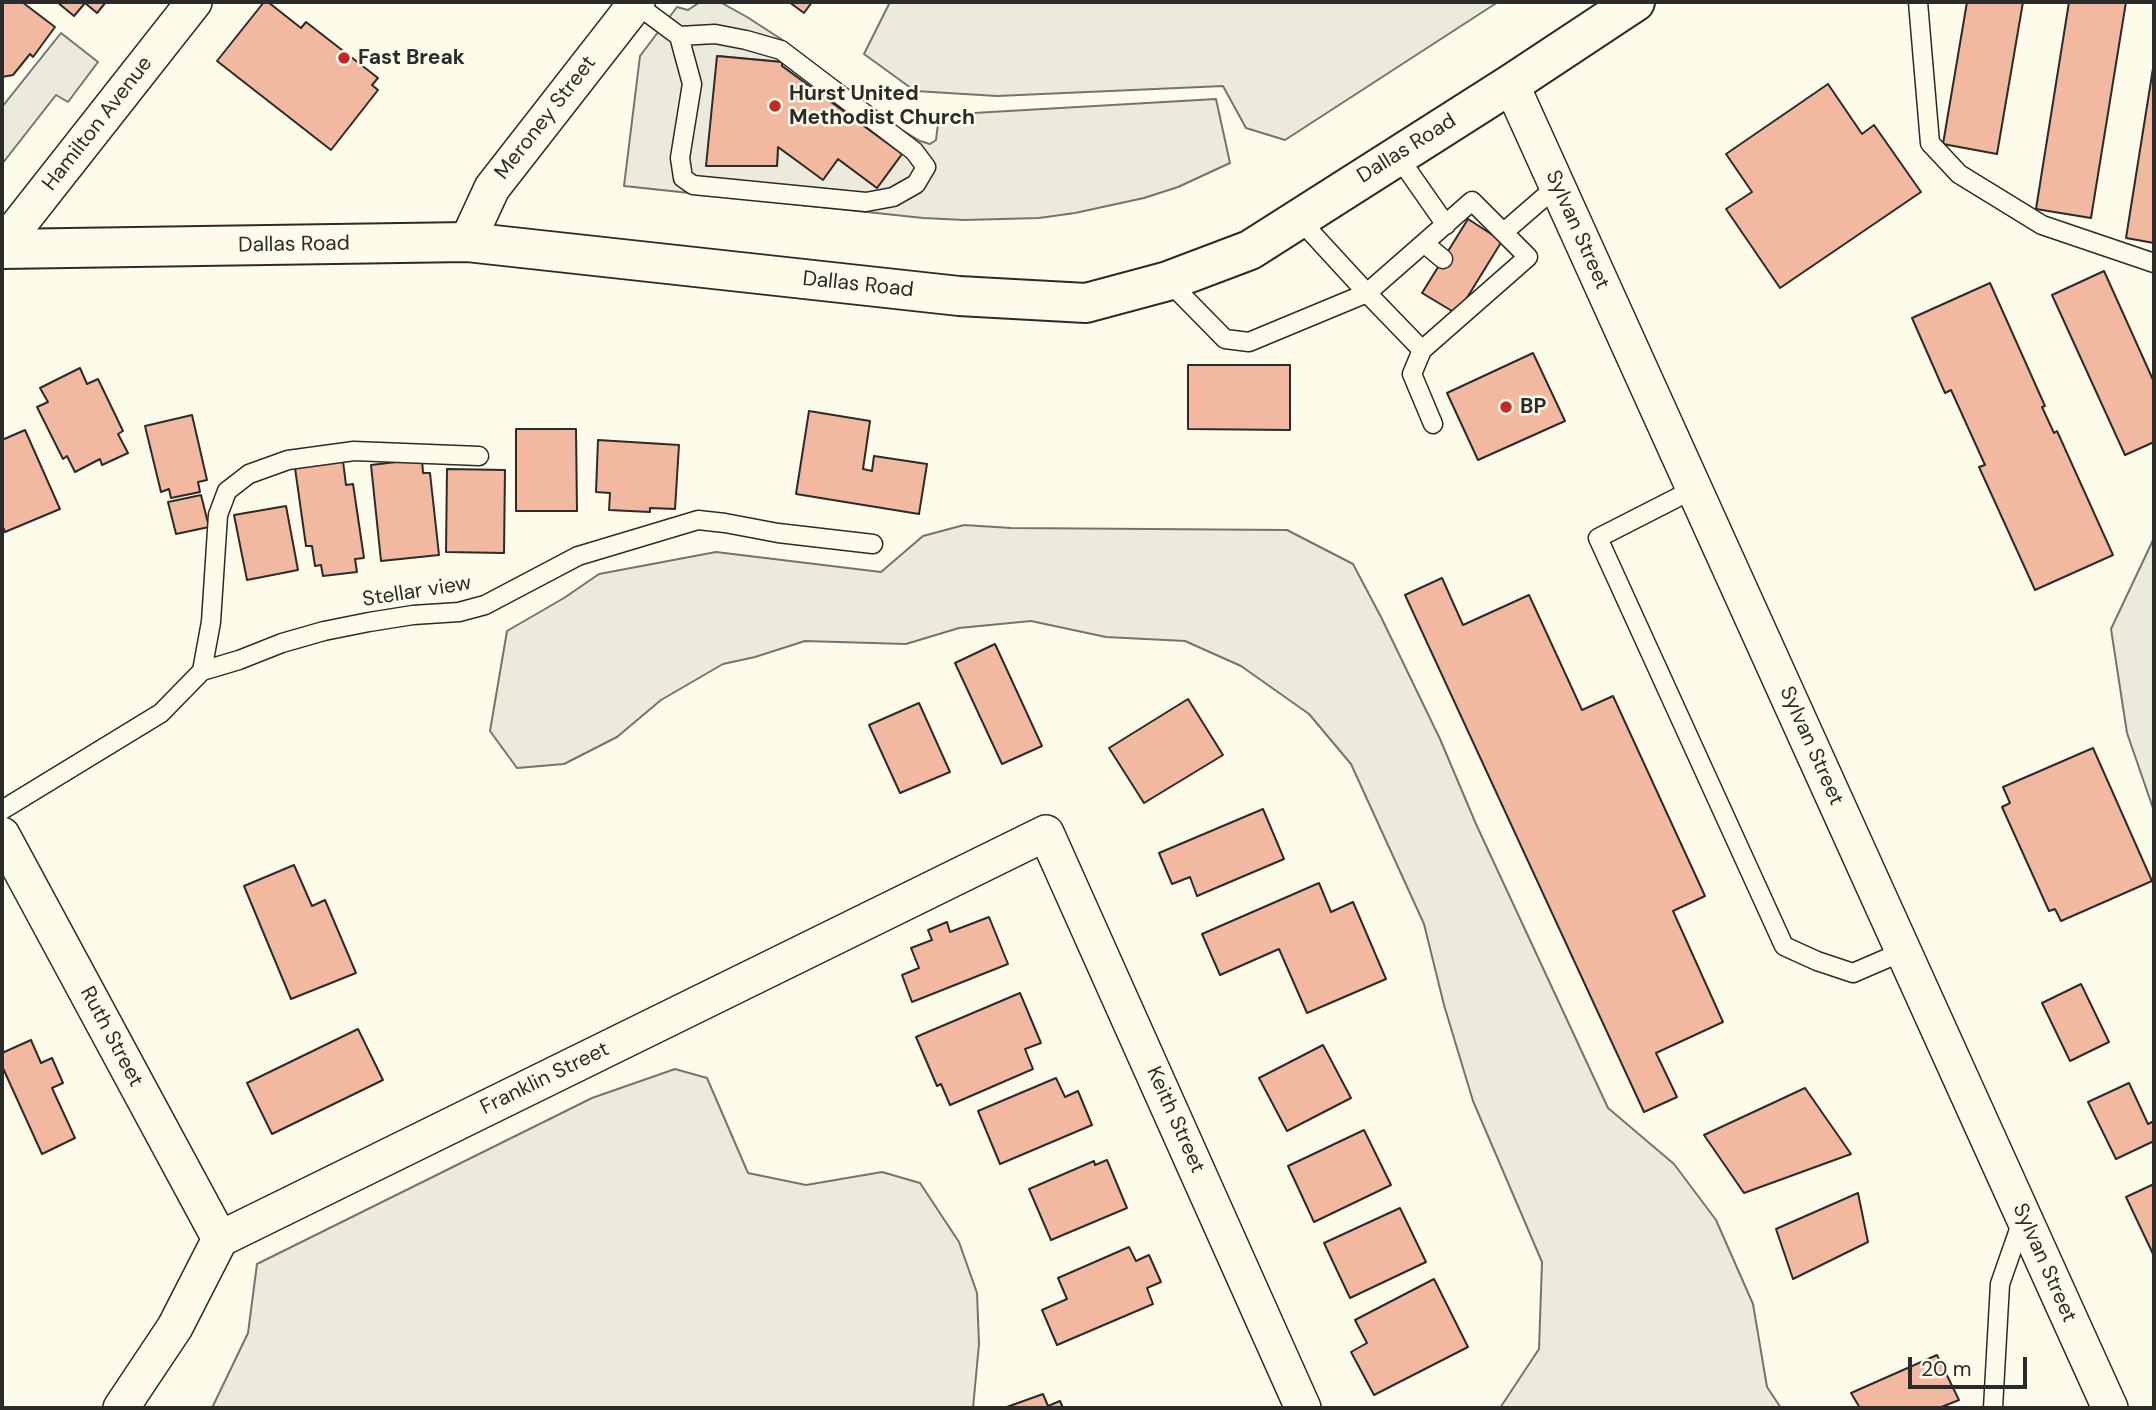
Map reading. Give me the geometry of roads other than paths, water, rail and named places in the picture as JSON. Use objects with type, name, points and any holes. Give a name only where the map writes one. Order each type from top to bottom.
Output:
[{"type":"street","name":"Hamilton Avenue","points":[[2,247],[194,2]]},
{"type":"street","name":"Dallas Road","points":[[2,247],[467,242],[960,296],[1086,303],[1168,281],[1250,250],[1635,2]]},
{"type":"street","name":"Meroney Street","points":[[467,242],[492,188],[636,3]]},
{"type":"street","name":"Sylvan Street","points":[[1511,84],[2110,1408]]},
{"type":"street","name":"Franklin Street","points":[[220,1239],[1046,832]]},
{"type":"street","name":"Keith Street","points":[[1046,832],[1303,1408]]},
{"type":"street","name":"Ruth Street","points":[[2,835],[220,1239]]},
{"type":"street","points":[[121,1408],[175,1327],[220,1239]]},
{"type":"lane","points":[[1918,2],[1930,144],[1959,174],[2042,225],[2154,263]]},
{"type":"lane","points":[[636,3],[679,36],[692,84],[680,158],[683,178],[693,185],[866,202],[893,197],[916,184],[926,167],[914,151],[781,50],[715,34],[679,36]]},
{"type":"lane","points":[[1397,155],[1446,225]]},
{"type":"lane","points":[[1504,232],[1557,186]]},
{"type":"lane","points":[[1168,281],[1225,340],[1249,342],[1367,293],[1472,201],[1528,257],[1481,289],[1422,350],[1412,374],[1433,424]]},
{"type":"lane","points":[[1298,218],[1422,350]]},
{"type":"lane","points":[[1425,244],[1443,259]]},
{"type":"lane","points":[[202,671],[211,622],[218,514],[227,491],[249,474],[288,460],[354,451],[479,456]]},
{"type":"lane","points":[[1694,489],[1598,538],[1784,946],[1853,973],[1904,951]]},
{"type":"lane","name":"Stellar view","points":[[2,810],[161,713],[202,671],[324,631],[413,615],[459,612],[485,605],[578,556],[698,520],[873,544]]},
{"type":"lane","points":[[1993,1408],[2000,1284],[2023,1217]]},
{"type":"place","name":"Fast Break","points":[[344,58]]},
{"type":"place","name":"Hurst United Methodist Church","points":[[775,106]]},
{"type":"place","name":"BP","points":[[1506,407]]}]
